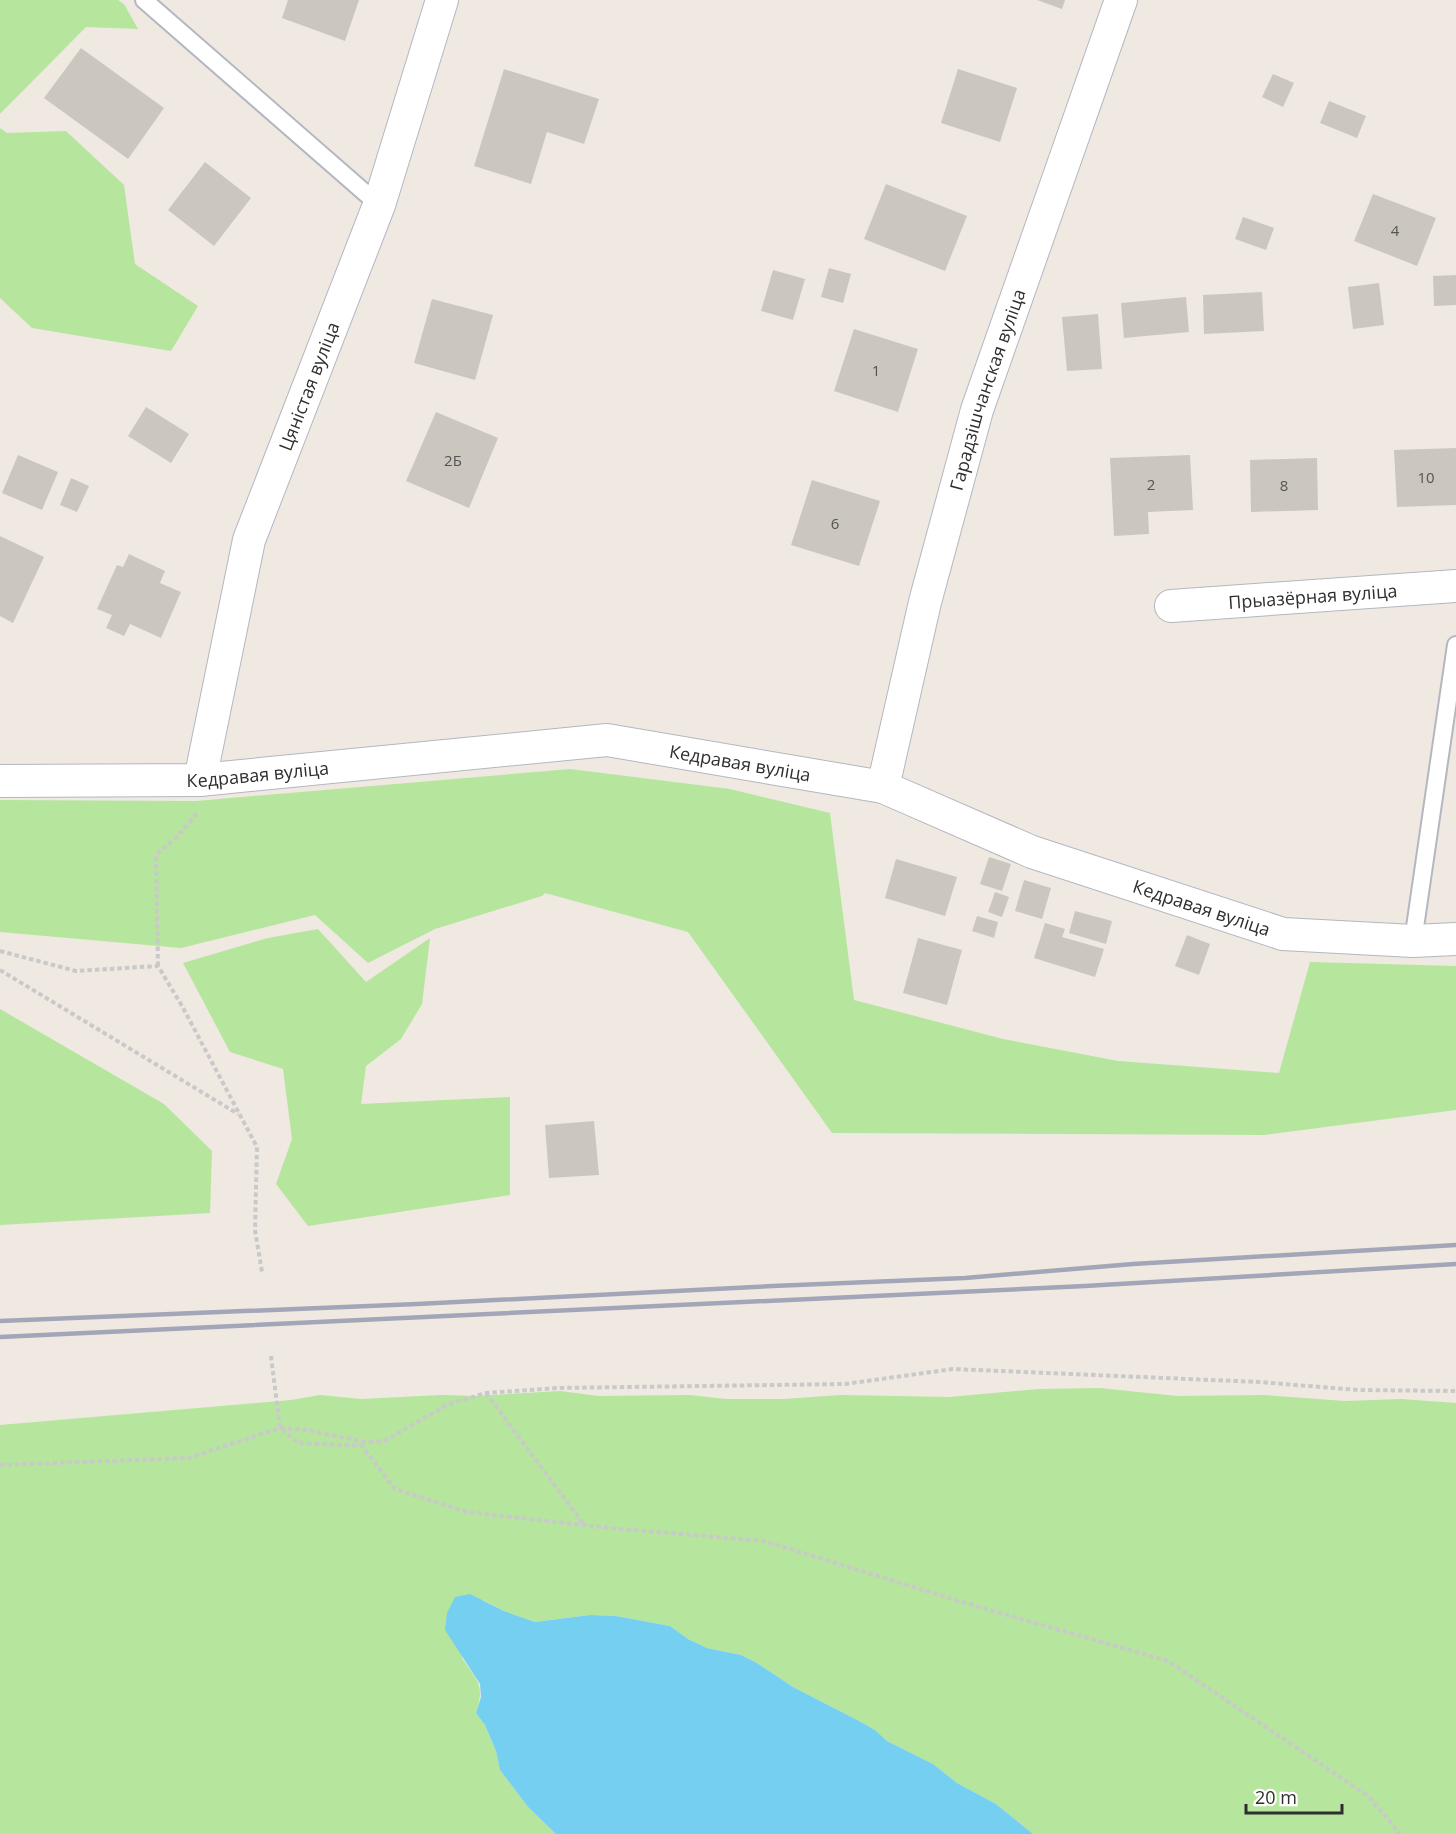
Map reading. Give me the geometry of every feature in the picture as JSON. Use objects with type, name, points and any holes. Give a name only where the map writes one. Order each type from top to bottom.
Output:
[{"type":"street","name":"Цяністая вуліца","points":[[200,780],[249,540],[379,205],[442,0]]},
{"type":"street","name":"Гарадзішчанская вуліца","points":[[883,787],[925,602],[978,410],[1121,0]]},
{"type":"street","name":"Прыазёрная вуліца","points":[[1171,606],[1456,586]]},
{"type":"street","name":"Кедравая вуліца","points":[[0,781],[200,780],[607,740],[883,787],[1032,852],[1283,934],[1413,941],[1456,939]]},
{"type":"lane","points":[[144,0],[379,205]]},
{"type":"lane","points":[[1413,941],[1456,645]]},
{"type":"path","points":[[200,780],[201,808],[177,837],[156,855],[158,966],[182,1006],[257,1147],[255,1230],[262,1272]]},
{"type":"path","points":[[0,951],[76,971],[158,966]]},
{"type":"path","points":[[0,970],[240,1115]]},
{"type":"path","points":[[271,1356],[280,1428],[299,1443],[362,1446],[395,1489],[467,1512],[585,1526],[764,1540],[962,1602],[1168,1661],[1368,1796],[1401,1834]]},
{"type":"path","points":[[0,1465],[188,1458],[280,1428],[306,1430],[366,1442],[384,1441],[450,1404],[486,1393],[558,1388],[845,1384],[953,1369],[1259,1382],[1358,1390],[1456,1391]]},
{"type":"path","points":[[486,1393],[585,1526]]},
{"type":"green space","points":[[0,0],[118,0],[124,4],[138,29],[86,27],[0,114]]},
{"type":"green space","points":[[0,128],[7,133],[66,131],[124,185],[135,264],[198,306],[171,351],[32,328],[0,298]]},
{"type":"green space","points":[[570,769],[730,789],[830,813],[854,1000],[1003,1039],[1118,1061],[1279,1073],[1310,962],[1456,966],[1456,1110],[1264,1135],[832,1133],[688,932],[545,893],[542,896],[435,929],[368,963],[315,915],[181,948],[0,932],[0,800],[196,801]]},
{"type":"green space","points":[[318,929],[366,982],[430,938],[422,1004],[401,1039],[366,1066],[361,1104],[510,1097],[510,1195],[308,1226],[276,1184],[292,1139],[283,1069],[230,1052],[183,963],[268,938]]},
{"type":"green space","points":[[0,1009],[164,1104],[212,1151],[210,1213],[0,1225]]},
{"type":"green space","points":[[1100,1388],[1177,1396],[1264,1395],[1345,1401],[1401,1399],[1456,1403],[1456,1834],[1033,1834],[996,1804],[957,1783],[933,1764],[887,1741],[875,1730],[793,1687],[741,1655],[707,1648],[688,1639],[670,1626],[616,1616],[590,1615],[535,1622],[504,1611],[483,1600],[462,1658],[476,1678],[480,1689],[476,1713],[485,1725],[496,1751],[500,1770],[528,1807],[556,1834],[0,1834],[0,1425],[291,1400],[320,1395],[361,1399],[560,1391],[599,1396],[690,1395],[726,1399],[784,1399],[841,1395],[949,1397],[1039,1389]]},
{"type":"water","points":[[470,1594],[504,1611],[535,1622],[590,1615],[616,1616],[670,1626],[688,1639],[707,1648],[741,1655],[793,1687],[875,1730],[887,1741],[933,1764],[957,1783],[996,1804],[1033,1834],[556,1834],[528,1807],[500,1770],[496,1751],[485,1725],[476,1713],[481,1697],[480,1684],[445,1630],[447,1613],[455,1597]]},
{"type":"building","points":[[288,0],[359,0],[345,41],[282,18]]},
{"type":"building","points":[[1037,0],[1065,0],[1062,9]]},
{"type":"building","points":[[81,48],[164,108],[128,159],[44,98]]},
{"type":"building","points":[[504,69],[599,99],[584,144],[547,132],[531,184],[474,166]]},
{"type":"building","points":[[958,69],[1017,88],[1000,142],[941,123]]},
{"type":"building","points":[[1273,74],[1294,83],[1283,107],[1262,97]]},
{"type":"building","points":[[1329,101],[1366,116],[1357,138],[1320,123]]},
{"type":"building","points":[[205,162],[251,198],[214,246],[168,210]]},
{"type":"building","points":[[886,184],[967,216],[945,271],[864,239]]},
{"type":"building","points":[[1373,194],[1436,218],[1417,266],[1354,241]]},
{"type":"building","points":[[1243,217],[1274,228],[1266,250],[1235,239]]},
{"type":"building","points":[[829,268],[851,274],[843,303],[821,297]]},
{"type":"building","points":[[773,270],[805,279],[793,320],[761,311]]},
{"type":"building","points":[[1456,275],[1456,305],[1434,306],[1433,276]]},
{"type":"building","points":[[1379,283],[1384,325],[1353,329],[1348,287]]},
{"type":"building","points":[[1262,292],[1264,331],[1204,334],[1203,295]]},
{"type":"building","points":[[1186,297],[1189,332],[1124,338],[1121,303]]},
{"type":"building","points":[[432,299],[493,315],[475,380],[414,363]]},
{"type":"building","points":[[1098,314],[1102,369],[1067,371],[1062,317]]},
{"type":"building","points":[[854,329],[918,349],[898,412],[834,391]]},
{"type":"building","points":[[146,407],[189,434],[171,463],[128,436]]},
{"type":"building","points":[[436,412],[498,438],[469,508],[406,481]]},
{"type":"building","points":[[1456,448],[1456,505],[1397,507],[1394,450]]},
{"type":"building","points":[[18,455],[58,472],[42,510],[2,493]]},
{"type":"building","points":[[1190,455],[1193,510],[1148,512],[1149,534],[1114,536],[1110,458]]},
{"type":"building","points":[[1317,458],[1318,510],[1251,512],[1250,460]]},
{"type":"building","points":[[71,478],[89,486],[77,512],[60,505]]},
{"type":"building","points":[[812,480],[880,501],[859,566],[791,545]]},
{"type":"building","points":[[0,536],[44,557],[13,623],[0,616]]},
{"type":"building","points":[[129,554],[165,571],[160,583],[181,592],[161,638],[130,624],[124,636],[106,628],[112,615],[97,609],[117,565],[123,567]]},
{"type":"building","points":[[989,857],[1011,864],[1002,891],[980,884]]},
{"type":"building","points":[[896,859],[957,877],[945,916],[885,898]]},
{"type":"building","points":[[1024,880],[1051,888],[1042,919],[1015,911]]},
{"type":"building","points":[[995,892],[1009,897],[1002,917],[988,912]]},
{"type":"building","points":[[1075,911],[1112,921],[1106,944],[1069,933]]},
{"type":"building","points":[[977,916],[998,922],[994,938],[972,931]]},
{"type":"building","points":[[1045,923],[1065,929],[1062,937],[1104,949],[1095,977],[1034,958]]},
{"type":"building","points":[[1187,935],[1210,944],[1199,975],[1175,966]]},
{"type":"building","points":[[918,938],[962,950],[947,1005],[903,993]]},
{"type":"building","points":[[594,1121],[599,1175],[549,1178],[545,1125]]},
{"type":"railway","points":[[0,1321],[965,1278],[1133,1264],[1456,1245]]},
{"type":"railway","points":[[0,1337],[1085,1286],[1456,1264]]}]
